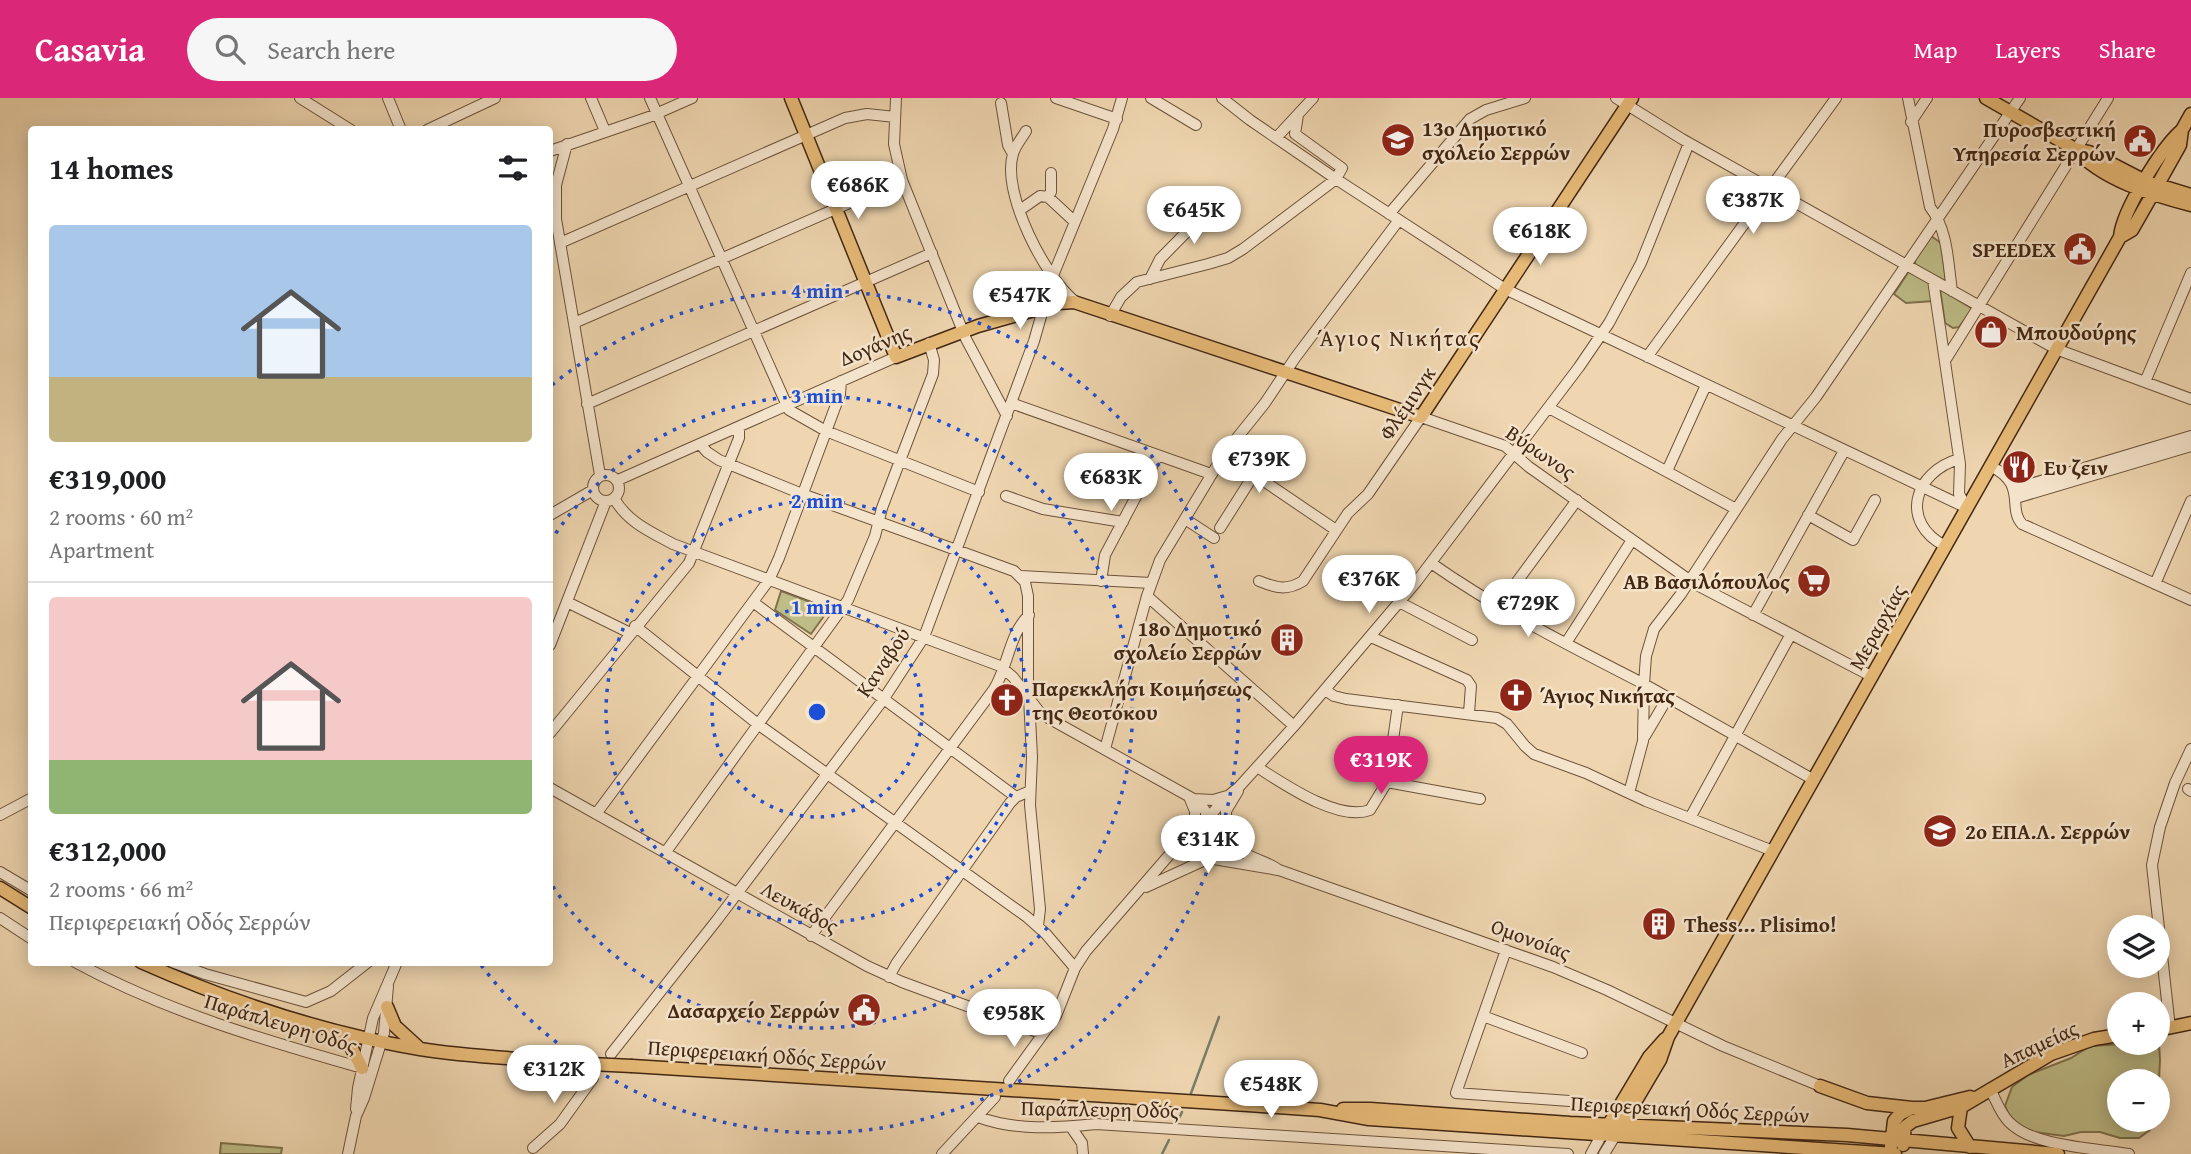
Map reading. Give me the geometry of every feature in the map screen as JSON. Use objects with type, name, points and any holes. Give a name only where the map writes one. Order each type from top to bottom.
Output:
[{"type":"main road","points":[[791,98],[896,357]]},
{"type":"main road","points":[[1986,98],[2075,149],[2089,152],[2149,188],[2191,205]]},
{"type":"main road","name":"Φλέμινγκ","points":[[1421,417],[1625,100]]},
{"type":"main road","name":"Μεραρχίας","points":[[1612,1130],[1639,1097],[1660,1060],[1675,1023],[2056,349],[2120,237],[2132,230],[2170,141],[2182,130],[2191,114]]},
{"type":"main road","points":[[2149,188],[2191,195]]},
{"type":"main road","name":"Δογάνης","points":[[896,357],[962,331],[1065,302],[1077,303]]},
{"type":"main road","name":"Βύρωνος","points":[[1077,303],[1421,417]]},
{"type":"main road","points":[[0,888],[28,906]]},
{"type":"main road","name":"Περιφερειακή Οδός Σερρών","points":[[151,966],[233,1000],[335,1031],[421,1049],[590,1064],[1320,1110],[1369,1119],[1612,1130],[1892,1154]]},
{"type":"main road","points":[[387,1007],[395,1026],[421,1049]]},
{"type":"main road","points":[[2170,1028],[2191,1023]]},
{"type":"main road","points":[[335,1031],[350,1045],[362,1068]]},
{"type":"main road","name":"Μεραρχίας","points":[[1612,1130],[1649,1057],[1668,1037]]},
{"type":"main road","name":"Απαμείας","points":[[1978,1096],[2039,1060],[2067,1048],[2107,1038]]},
{"type":"main road","points":[[1820,1086],[1867,1103],[1912,1108],[1926,1108],[1978,1096]]},
{"type":"main road","points":[[1892,1154],[1897,1140],[1909,1122],[1961,1107],[1978,1096]]},
{"type":"main road","points":[[1639,1097],[1639,1113],[1658,1127]]},
{"type":"main road","points":[[1961,1107],[1958,1128],[1970,1147]]},
{"type":"main road","points":[[1902,1154],[1894,1121],[1912,1108]]},
{"type":"main road","name":"Περιφερειακή Οδός Σερρών","points":[[1612,1130],[1658,1127],[1897,1140],[2058,1154]]},
{"type":"street","points":[[300,98],[312,102],[345,126]]},
{"type":"street","points":[[388,98],[399,126]]},
{"type":"street","points":[[436,126],[495,98]]},
{"type":"street","points":[[591,98],[605,131]]},
{"type":"street","points":[[650,98],[786,405],[794,414],[826,431],[979,492]]},
{"type":"street","points":[[553,150],[657,114],[692,98]]},
{"type":"street","points":[[896,98],[895,152],[902,180],[962,331],[1006,416]]},
{"type":"street","points":[[1056,98],[1117,119]]},
{"type":"street","points":[[1151,98],[1196,125]]},
{"type":"street","points":[[1222,98],[1336,179],[1505,289],[1967,508]]},
{"type":"street","points":[[1276,138],[1313,98]]},
{"type":"street","points":[[1389,214],[1466,122],[1496,102],[1525,98]]},
{"type":"street","points":[[1647,357],[1836,98]]},
{"type":"street","points":[[1908,98],[1930,207],[1938,218],[1946,248],[1952,291]]},
{"type":"street","points":[[1911,122],[1927,98]]},
{"type":"street","points":[[1629,793],[1643,741],[1646,656],[1654,629],[1689,581],[1782,439],[1816,397],[2020,98]]},
{"type":"street","points":[[1946,359],[2108,98]]},
{"type":"street","name":"Καναβού","points":[[611,1054],[883,700],[924,637],[1034,341],[1052,278],[1117,119],[1122,99]]},
{"type":"street","points":[[1625,100],[1689,143],[2056,349],[2191,399]]},
{"type":"street","points":[[1001,103],[1008,145],[1013,154]]},
{"type":"street","points":[[560,243],[857,115],[895,117]]},
{"type":"street","points":[[1110,316],[1131,286],[1236,254],[1336,179],[1342,168],[1295,134],[1298,115]]},
{"type":"street","points":[[1026,131],[1013,154],[1011,168],[1016,198],[1036,248],[1052,278],[1061,290],[1077,303]]},
{"type":"street","points":[[1142,888],[1226,849],[1226,811],[1240,788],[1371,637],[1431,563],[1600,336],[1641,263],[1689,143]]},
{"type":"street","points":[[553,189],[567,144]]},
{"type":"street","points":[[1048,197],[1051,192],[1051,173]]},
{"type":"street","points":[[574,323],[902,180]]},
{"type":"street","points":[[1020,210],[1040,196],[1048,197],[1075,222]]},
{"type":"street","points":[[553,199],[600,475]]},
{"type":"street","points":[[1150,279],[1160,259],[1216,202]]},
{"type":"street","points":[[1105,749],[1147,596],[1160,560],[1226,451],[1265,403],[1399,220]]},
{"type":"street","points":[[587,404],[932,253]]},
{"type":"street","points":[[2146,382],[2191,272]]},
{"type":"street","points":[[1933,280],[1959,459],[1959,494],[1967,508]]},
{"type":"street","points":[[664,853],[845,607],[870,548],[933,373],[929,344]]},
{"type":"street","name":"Δογάνης","points":[[618,481],[896,357]]},
{"type":"street","points":[[596,814],[769,580],[826,431],[841,381]]},
{"type":"street","points":[[1667,471],[1706,385]]},
{"type":"street","points":[[1011,403],[1211,474]]},
{"type":"street","points":[[1549,408],[1736,509]]},
{"type":"street","name":"Βύρωνος","points":[[1421,417],[1500,444],[1689,581],[1871,676]]},
{"type":"street","name":"Φλέμινγκ","points":[[1259,581],[1282,589],[1299,583],[1306,577],[1348,513],[1367,494],[1421,417]]},
{"type":"street","points":[[553,729],[687,566],[739,438],[739,426]]},
{"type":"street","points":[[2015,494],[2191,436]]},
{"type":"street","points":[[700,444],[710,455],[729,464],[802,494],[1014,571],[1021,576],[1027,589],[1032,757],[1030,791],[1040,909],[1038,926]]},
{"type":"street","points":[[1185,519],[1217,533],[1272,446]]},
{"type":"street","points":[[2015,494],[2191,446]]},
{"type":"street","points":[[1226,451],[1254,475],[1336,530]]},
{"type":"street","points":[[1753,615],[1844,451]]},
{"type":"street","points":[[1101,580],[1105,555],[1158,455]]},
{"type":"street","points":[[1945,547],[1930,536],[1920,519],[1916,504],[1920,487],[1938,470],[1959,459]]},
{"type":"street","points":[[1990,466],[2005,475],[2015,494],[2017,518],[2022,524],[2191,600]]},
{"type":"street","points":[[553,637],[610,500],[620,490],[618,481],[608,474],[600,475],[594,482],[593,490],[597,498],[610,500],[638,524],[694,553],[845,607],[1005,669],[1041,714],[1202,806],[1207,819]]},
{"type":"street","points":[[553,512],[593,490]]},
{"type":"street","points":[[1006,496],[1043,509],[1123,522]]},
{"type":"street","points":[[1516,583],[1577,500]]},
{"type":"street","points":[[1808,515],[1853,540],[1875,500]]},
{"type":"street","points":[[2155,584],[2191,501]]},
{"type":"street","points":[[1566,643],[1632,540]]},
{"type":"street","points":[[1431,563],[1566,643],[1814,780]]},
{"type":"street","points":[[1021,576],[1151,583]]},
{"type":"street","points":[[1147,596],[1294,726]]},
{"type":"street","points":[[567,602],[633,630],[759,725],[1038,926],[1075,968]]},
{"type":"street","points":[[753,602],[1016,797]]},
{"type":"street","points":[[1399,603],[1472,640]]},
{"type":"street","points":[[811,936],[994,690],[1005,669],[1017,629],[1028,615]]},
{"type":"street","points":[[1690,818],[1791,634]]},
{"type":"street","points":[[1371,637],[1467,680],[1471,686],[1469,713]]},
{"type":"street","points":[[1325,690],[1339,698],[1501,719],[1534,754],[1773,851]]},
{"type":"street","points":[[1643,741],[1668,697]]},
{"type":"street","points":[[1257,767],[1328,807],[1353,811],[1370,810],[1387,782],[1398,705]]},
{"type":"street","points":[[2161,992],[2152,865],[2160,827],[2175,783],[2191,749]]},
{"type":"street","points":[[1387,782],[1480,799]]},
{"type":"street","points":[[1189,799],[1209,801],[1227,796],[1240,788]]},
{"type":"street","name":"Λευκάδος","points":[[553,790],[811,936],[889,977],[1043,1034]]},
{"type":"street","points":[[889,977],[1016,797],[1030,791]]},
{"type":"street","points":[[1009,1081],[1061,1007],[1075,968],[1093,942],[1193,827],[1207,819],[1227,796]]},
{"type":"street","points":[[1189,799],[1195,811],[1189,843],[1195,854],[1209,859],[1279,870]]},
{"type":"street","points":[[0,815],[28,801]]},
{"type":"street","points":[[1207,819],[1221,824],[1228,834]]},
{"type":"street","name":"Ομονοίας","points":[[1228,834],[1238,851],[1265,861],[1279,870],[1590,982],[1675,1023],[1820,1086]]},
{"type":"street","points":[[0,872],[28,889]]},
{"type":"street","points":[[0,918],[28,936]]},
{"type":"street","points":[[1506,950],[1456,1093],[1570,1101]]},
{"type":"street","name":"Παράπλευρη Οδός","points":[[84,966],[177,1010],[235,1031],[362,1068]]},
{"type":"street","points":[[183,966],[306,1002],[331,991],[363,966]]},
{"type":"street","points":[[348,1154],[362,1068],[375,1011],[396,966]]},
{"type":"street","points":[[356,1116],[382,1041],[388,986]]},
{"type":"street","points":[[1483,1016],[1582,1053]]},
{"type":"street","points":[[533,1148],[560,1124],[593,1078]]},
{"type":"street","points":[[1990,1089],[2007,1119],[2029,1135],[2129,1154]]},
{"type":"street","points":[[942,1154],[995,1097]]},
{"type":"street","name":"Παράπλευρη Οδός","points":[[978,1116],[1010,1126],[1106,1125],[1568,1154]]},
{"type":"street","points":[[1071,1127],[1082,1143],[1083,1154]]},
{"type":"street","name":"Μεραρχίας","points":[[1589,1153],[1612,1130]]},
{"type":"street","name":"Μεραρχίας","points":[[1604,1154],[1612,1130]]},
{"type":"shaded area","points":[[1931,236],[1941,243],[1944,282],[1916,266],[1914,259]]},
{"type":"shaded area","points":[[1909,271],[1930,283],[1933,301],[1906,303],[1894,294]]},
{"type":"shaded area","points":[[1940,289],[1971,308],[1959,327],[1953,328],[1945,323]]},
{"type":"shaded area","points":[[781,591],[829,609],[811,634],[775,610]]},
{"type":"shaded area","points":[[1208,826],[1218,830],[1222,840],[1218,850],[1208,854],[1198,850],[1194,840],[1198,830]]},
{"type":"shaded area","points":[[2107,1045],[2107,1055],[2160,1055],[2160,1069],[2107,1069],[2107,1132],[2147,1132],[2139,1138],[2120,1138],[2100,1132],[2064,1136],[2027,1131],[2011,1120],[2005,1106],[2012,1087],[2028,1075],[2071,1058],[2090,1046]]},
{"type":"shaded area","points":[[221,1143],[282,1148],[281,1154],[220,1154]]},
{"type":"waterway","points":[[1190,1096],[1219,1017]]},
{"type":"waterway","points":[[1176,1125],[1182,1112]]},
{"type":"waterway","points":[[1162,1154],[1169,1140]]},
{"type":"place","name":"13ο Δημοτικό σχολείο Σερρών","points":[[1398,140]]},
{"type":"place","name":"Πυροσβεστική Υπηρεσία Σερρών","points":[[2140,141]]},
{"type":"place","name":"SPEEDEX","points":[[2080,249]]},
{"type":"place","name":"Μπουδούρης","points":[[1991,332]]},
{"type":"place","name":"Ευ ζειν","points":[[2019,467]]},
{"type":"place","name":"ΑΒ Βασιλόπουλος","points":[[1814,581]]},
{"type":"place","name":"18ο Δημοτικό σχολείο Σερρών","points":[[1287,640]]},
{"type":"place","name":"Άγιος Νικήτας","points":[[1516,695]]},
{"type":"place","name":"Παρεκκλήσι Κοιμήσεως της Θεοτόκου","points":[[1007,700]]},
{"type":"place","name":"2ο ΕΠΑ.Λ. Σερρών","points":[[1940,831]]},
{"type":"place","name":"Thess… Plisimo!","points":[[1659,924]]},
{"type":"place","name":"Δασαρχείο Σερρών","points":[[864,1010]]},
{"type":"district","name":"Άγιος Νικήτας","points":[[1399,337]]}]
